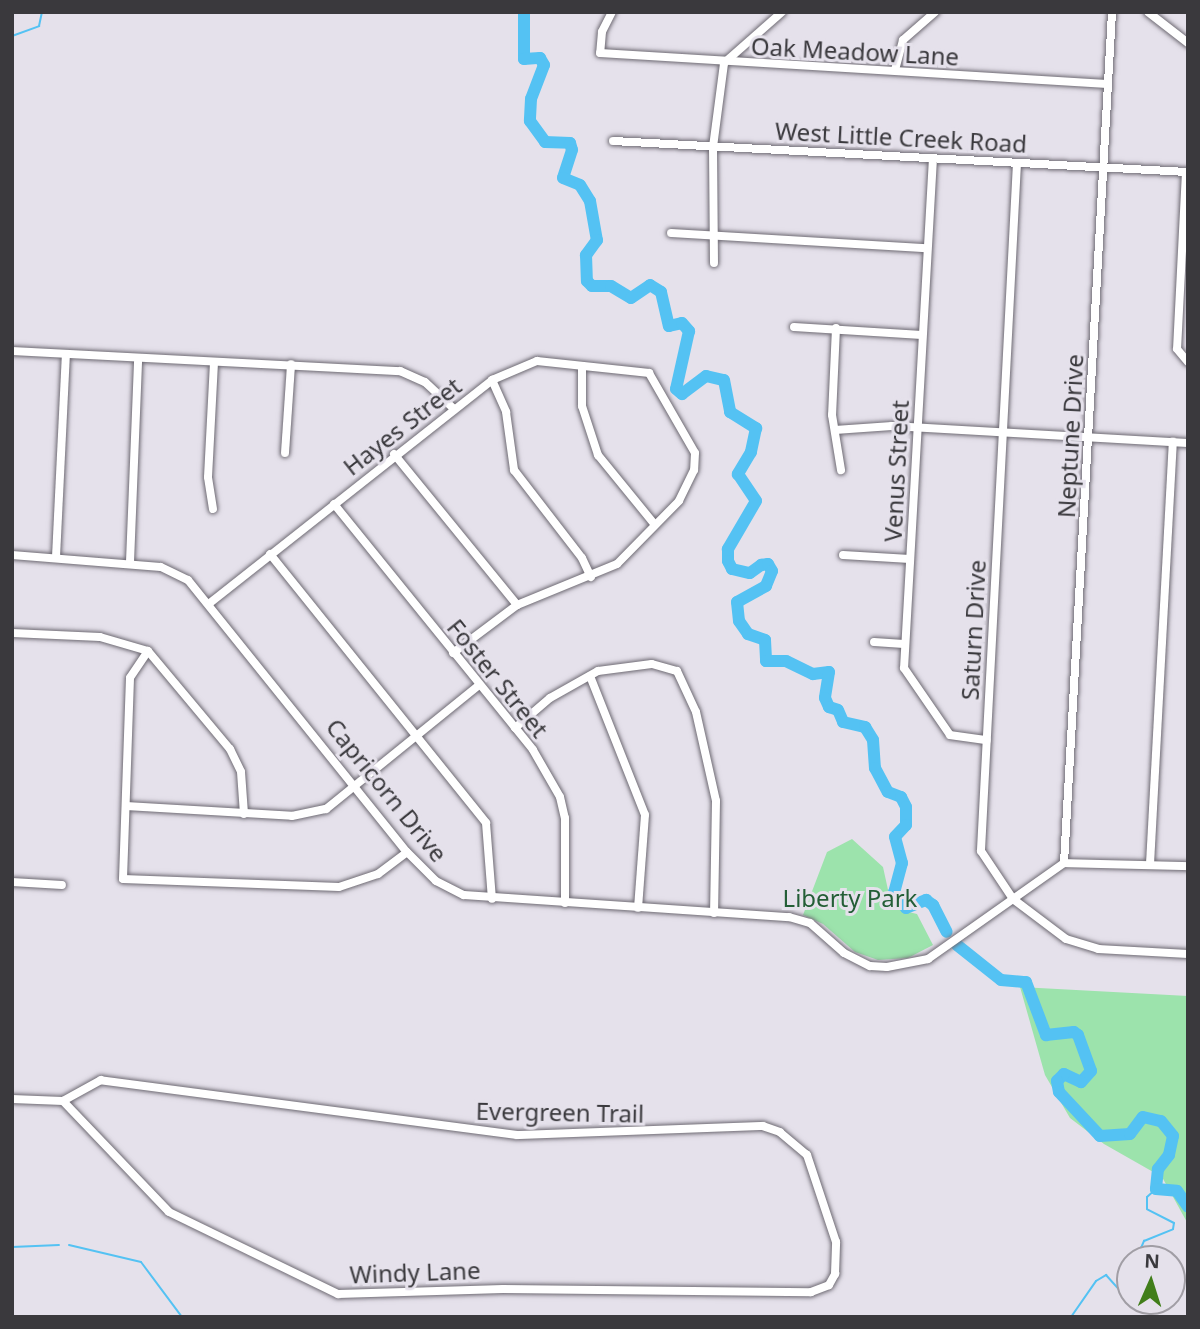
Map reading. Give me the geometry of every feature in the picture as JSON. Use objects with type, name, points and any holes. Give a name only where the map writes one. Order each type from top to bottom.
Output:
[{"type":"street","name":"Oak Meadow Lane","points":[[612,12],[602,32],[600,53],[724,63],[895,70],[1108,84]]},
{"type":"street","points":[[714,263],[716,236],[713,147],[724,63],[782,12]]},
{"type":"street","points":[[895,70],[903,40],[935,12]]},
{"type":"street","name":"Neptune Drive","points":[[1064,863],[1112,12]]},
{"type":"street","points":[[1148,12],[1188,43]]},
{"type":"street","name":"West Little Creek Road","points":[[613,141],[1187,172]]},
{"type":"street","name":"Venus Street","points":[[933,158],[904,668],[909,681],[944,729],[961,738],[987,740]]},
{"type":"street","name":"Saturn Drive","points":[[1017,163],[981,851],[1013,899],[1082,947],[1188,954]]},
{"type":"street","points":[[1187,172],[1177,349],[1188,362]]},
{"type":"street","points":[[671,233],[927,248]]},
{"type":"street","points":[[794,327],[922,335]]},
{"type":"street","points":[[836,328],[835,430],[842,470]]},
{"type":"street","points":[[12,351],[400,371],[425,382],[453,408]]},
{"type":"street","points":[[56,557],[66,355]]},
{"type":"street","points":[[130,562],[138,359]]},
{"type":"street","name":"Hayes Street","points":[[210,603],[453,408],[492,380],[537,362],[649,373],[695,453],[694,470],[679,501],[655,525]]},
{"type":"street","points":[[213,509],[208,477],[214,363]]},
{"type":"street","points":[[285,453],[291,365]]},
{"type":"street","points":[[453,653],[517,605],[591,577],[617,564],[655,525],[598,455],[582,406],[582,366]]},
{"type":"street","points":[[492,380],[506,412],[514,470],[582,558],[591,577]]},
{"type":"street","points":[[835,430],[918,428],[1188,443]]},
{"type":"street","points":[[1150,864],[1173,442]]},
{"type":"street","points":[[394,454],[517,605]]},
{"type":"street","name":"Foster Street","points":[[334,504],[515,728],[560,797],[568,870],[565,903]]},
{"type":"street","points":[[270,554],[486,823],[492,900]]},
{"type":"street","name":"Capricorn Drive","points":[[12,555],[130,562],[161,567],[188,580],[210,603],[407,852],[436,881],[464,895],[492,900],[789,917],[810,923],[844,953],[870,966],[887,967],[928,959],[1064,863]]},
{"type":"street","points":[[843,555],[910,559]]},
{"type":"street","points":[[12,632],[100,637],[133,643],[148,651],[230,749],[241,772],[244,814]]},
{"type":"street","points":[[874,642],[904,644]]},
{"type":"street","points":[[148,651],[130,677],[123,878],[339,887],[378,874],[407,852]]},
{"type":"street","points":[[515,728],[550,698],[590,676],[652,664],[677,671],[696,712],[716,801],[714,913]]},
{"type":"street","points":[[590,676],[645,815],[638,908]]},
{"type":"street","points":[[126,806],[292,816],[326,809],[480,685]]},
{"type":"street","points":[[1064,863],[1188,866]]},
{"type":"street","points":[[12,882],[62,885]]},
{"type":"street","name":"Evergreen Trail","points":[[63,1101],[101,1080],[517,1135],[763,1126],[780,1132],[807,1155],[836,1242],[832,1281],[819,1290],[803,1292]]},
{"type":"street","points":[[12,1099],[63,1101]]},
{"type":"street","name":"Windy Lane","points":[[63,1101],[169,1212],[338,1294],[503,1289],[803,1292]]},
{"type":"green space","name":"Liberty Park","points":[[852,839],[883,867],[892,908],[917,914],[933,945],[908,958],[878,960],[855,952],[823,924],[803,915],[827,852]]},
{"type":"green space","points":[[1020,987],[1188,996],[1188,1224],[1162,1177],[1104,1144],[1070,1118],[1045,1075]]},
{"type":"waterway","points":[[12,36],[39,26],[42,12]]},
{"type":"waterway","points":[[524,12],[524,59],[540,58],[544,65],[531,99],[530,121],[545,142],[570,143],[572,150],[563,178],[580,185],[590,201],[597,240],[586,255],[587,281],[592,286],[611,286],[631,298],[650,285],[661,292],[669,326],[682,323],[689,331],[676,389],[682,394],[706,376],[724,380],[730,412],[756,428],[751,452],[738,474],[756,501],[728,549],[728,561],[732,569],[750,573],[761,565],[768,564],[772,571],[766,586],[737,602],[739,621],[748,634],[765,640],[766,661],[786,661],[813,674],[829,672],[825,698],[829,707],[838,710],[843,722],[865,727],[873,740],[875,768],[888,792],[901,797],[906,807],[906,825],[895,837],[902,863],[894,892],[906,908],[926,900],[933,905],[947,932]]},
{"type":"waterway","points":[[957,945],[1001,980],[1026,982],[1046,1035],[1074,1032],[1078,1035],[1091,1071],[1081,1082],[1064,1074],[1057,1081],[1059,1092],[1100,1136],[1130,1134],[1143,1117],[1161,1121],[1173,1136],[1169,1155],[1158,1169],[1156,1189],[1177,1191],[1188,1207]]},
{"type":"waterway","points":[[1142,1245],[1144,1241],[1173,1229],[1174,1223],[1147,1209],[1147,1197],[1156,1189]]},
{"type":"waterway","points":[[12,1247],[59,1245]]},
{"type":"waterway","points":[[69,1245],[141,1262],[182,1317]]},
{"type":"waterway","points":[[1071,1317],[1096,1281],[1106,1275],[1116,1286]]}]
